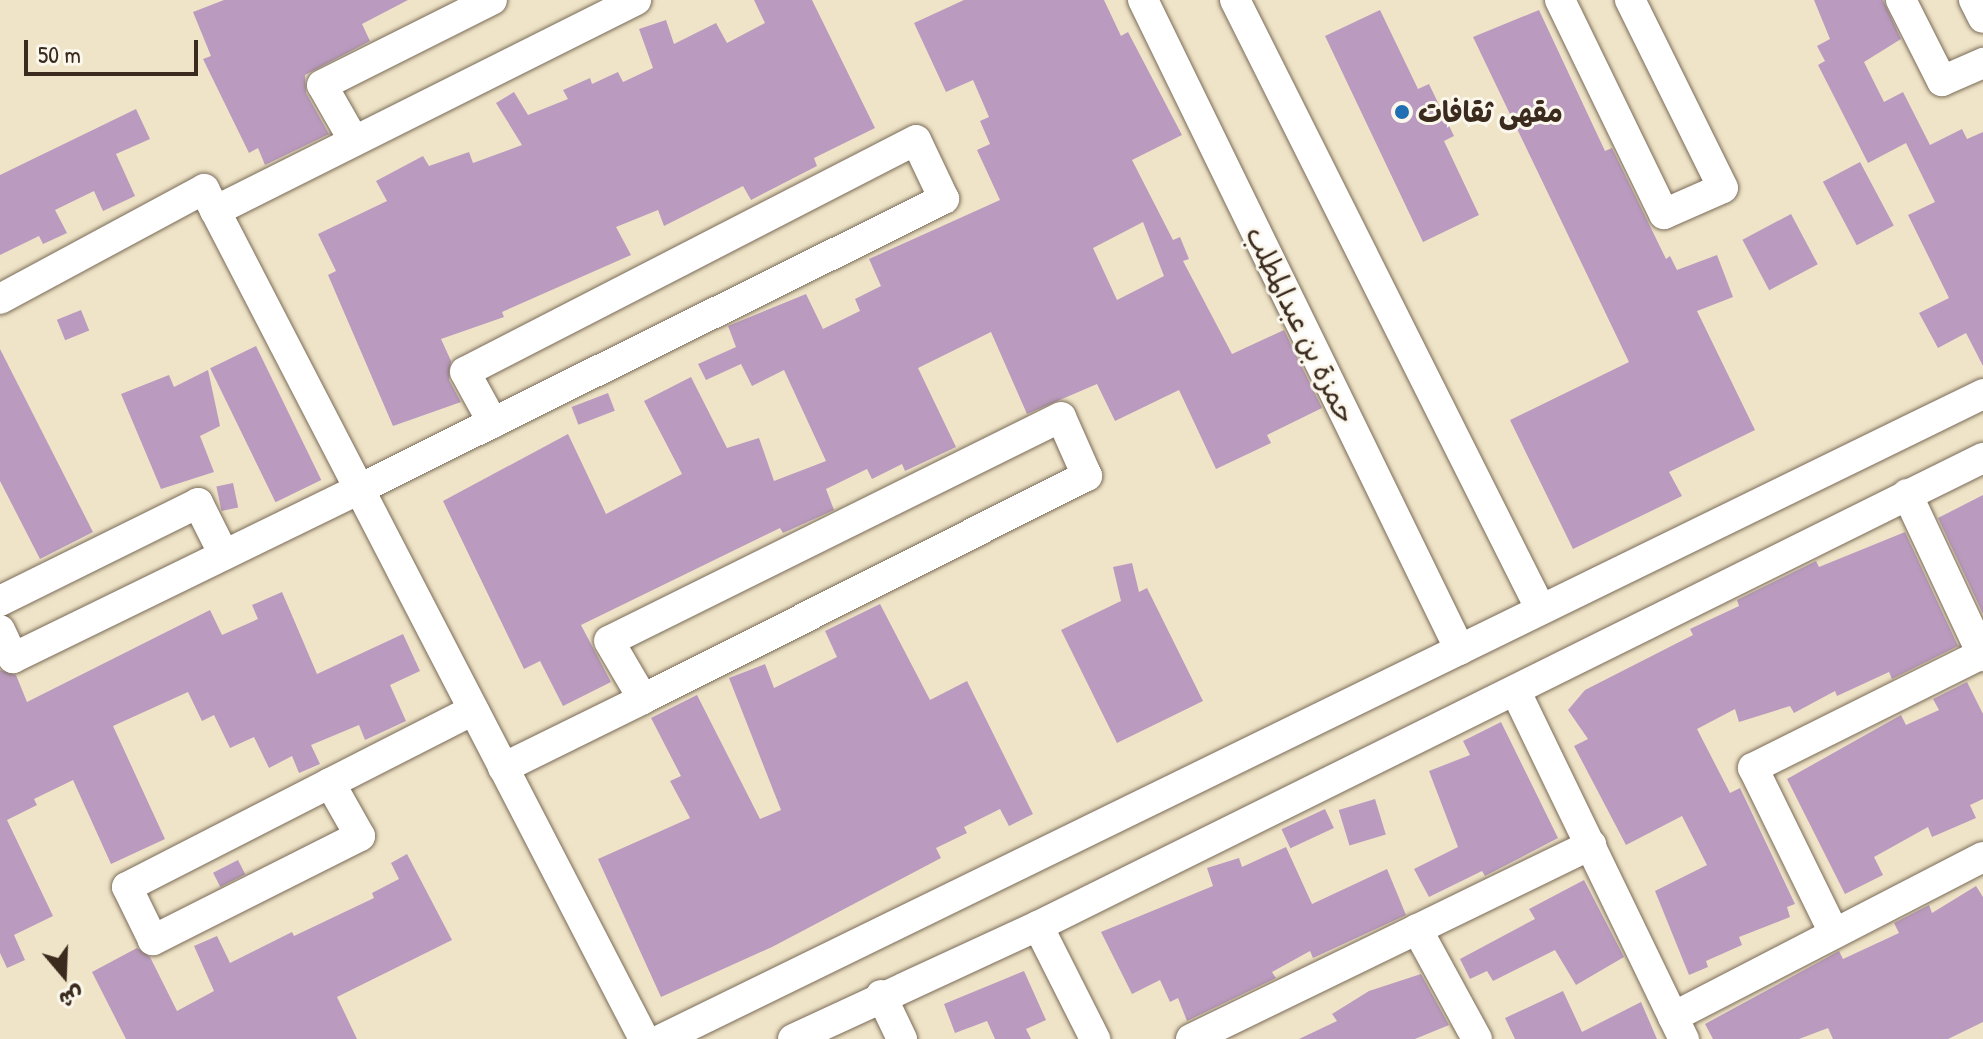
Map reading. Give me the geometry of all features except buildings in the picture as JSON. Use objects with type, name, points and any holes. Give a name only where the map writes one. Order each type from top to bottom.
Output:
[{"type":"street","points":[[354,141],[322,85],[492,0]]},
{"type":"street","points":[[215,211],[636,0]]},
{"type":"street","name":"حمزة بن عبدالمطلب","points":[[1143,0],[1460,650]]},
{"type":"street","points":[[1235,0],[1541,610]]},
{"type":"street","points":[[1560,0],[1664,214],[1723,188],[1630,0]]},
{"type":"street","points":[[1901,0],[1942,81],[1983,63]]},
{"type":"street","points":[[1974,0],[1983,18]]},
{"type":"street","points":[[0,630],[13,658],[493,423],[944,199],[916,140],[465,372],[493,423]]},
{"type":"street","points":[[0,299],[204,189],[644,1039]]},
{"type":"street","points":[[662,1039],[1983,394]]},
{"type":"street","points":[[503,768],[643,699],[1087,476],[1061,417],[609,641],[643,699]]},
{"type":"street","points":[[793,1039],[881,995],[1038,926],[1516,692],[1983,458]]},
{"type":"street","points":[[1834,933],[1753,768],[1983,655],[1907,494]]},
{"type":"street","points":[[0,601],[198,503],[224,555]]},
{"type":"street","points":[[1516,692],[1678,1028],[1834,933],[1983,857]]},
{"type":"street","points":[[330,783],[360,836],[153,940],[127,887],[330,783],[473,710]]},
{"type":"street","points":[[1191,1039],[1591,845]]},
{"type":"street","points":[[1038,926],[1095,1039]]},
{"type":"street","points":[[1417,929],[1477,1039]]},
{"type":"street","points":[[881,995],[902,1039]]},
{"type":"place","name":"مقهى ثقافات","points":[[1402,112]]}]
